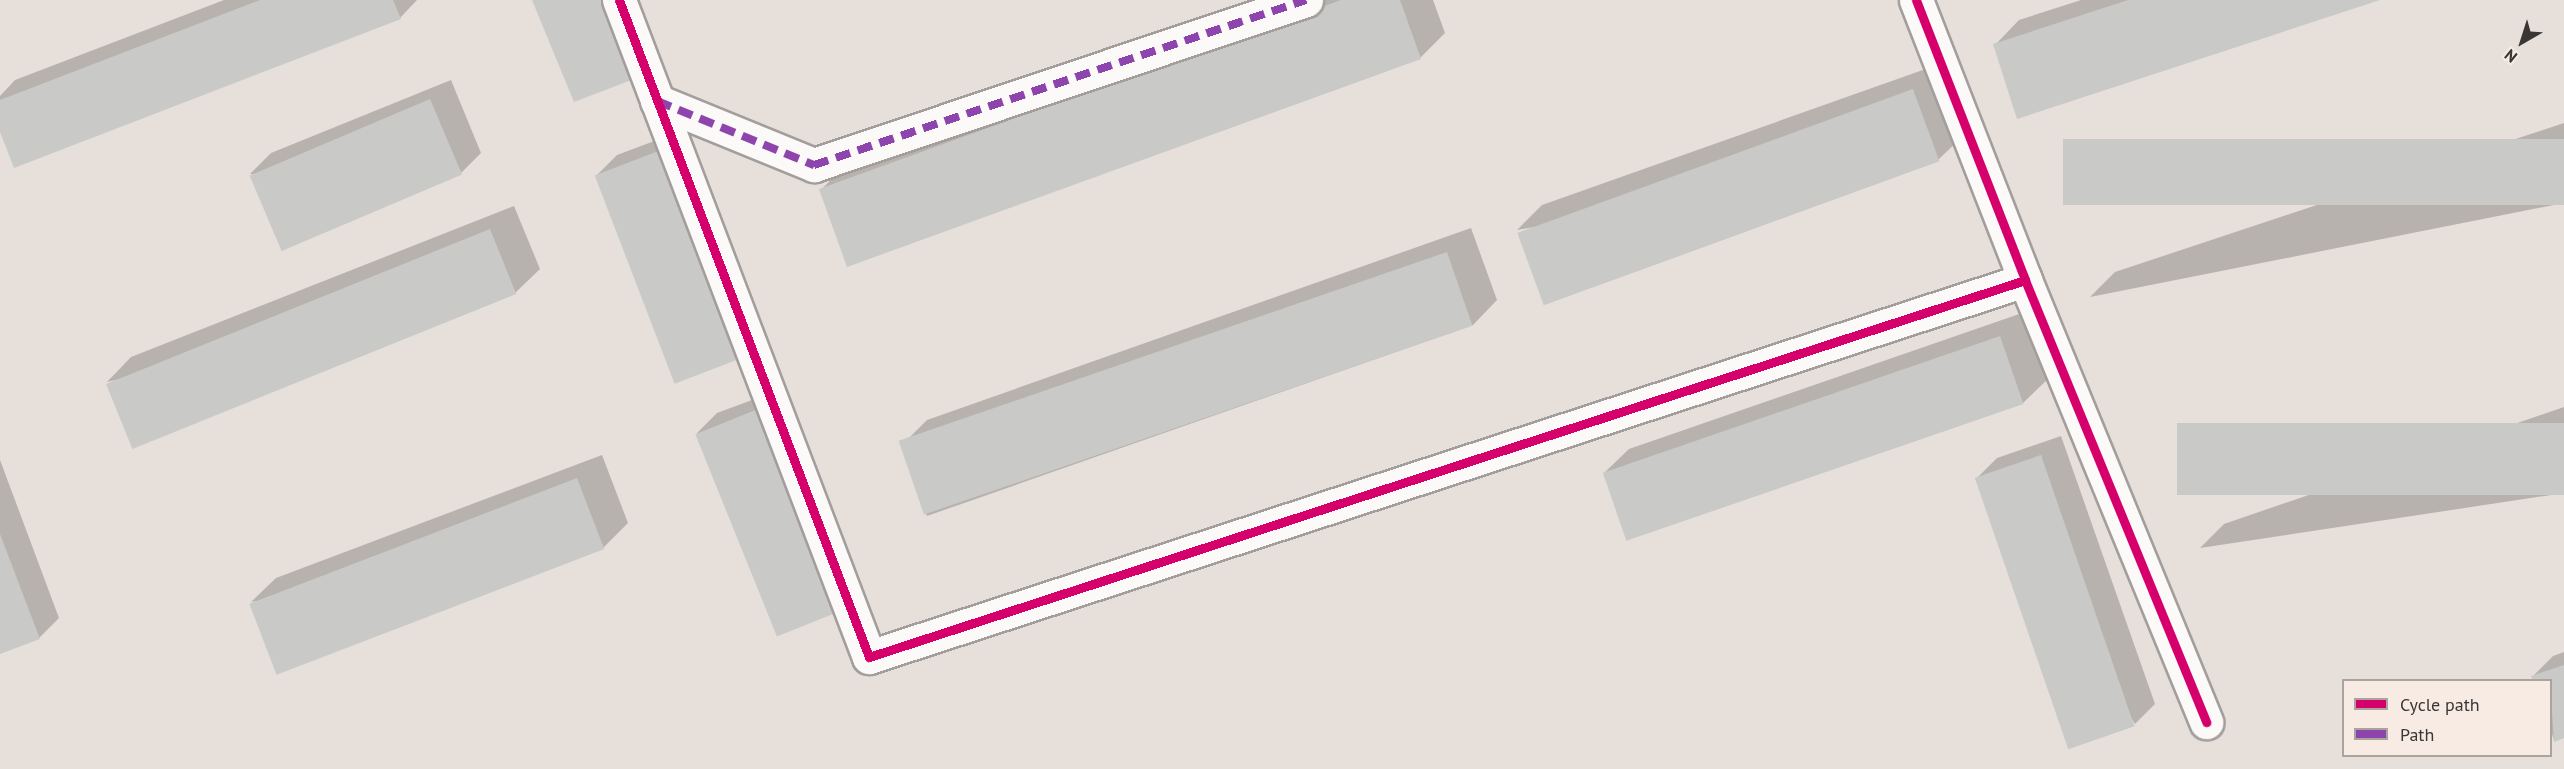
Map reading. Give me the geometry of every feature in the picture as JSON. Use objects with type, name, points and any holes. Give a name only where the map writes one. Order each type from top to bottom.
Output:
[{"type":"street","points":[[619,0],[869,657],[2025,280]]},
{"type":"street","points":[[657,101],[814,165],[1306,0]]},
{"type":"street","points":[[1916,0],[2025,280],[2206,722]]},
{"type":"building","points":[[260,0],[393,0],[401,19],[14,168],[0,132],[0,100]]},
{"type":"building","points":[[532,0],[602,0],[634,79],[574,102]]},
{"type":"building","points":[[1341,0],[1400,0],[1421,59],[847,267],[819,189]]},
{"type":"building","points":[[2128,0],[2380,0],[2017,119],[1993,44]]},
{"type":"building","points":[[1913,89],[1939,161],[1544,305],[1517,233]]},
{"type":"building","points":[[430,99],[462,174],[282,251],[250,176]]},
{"type":"building","points":[[2063,139],[2564,139],[2564,205],[2063,205]]},
{"type":"building","points":[[661,150],[741,358],[675,384],[595,175]]},
{"type":"building","points":[[490,229],[516,294],[132,449],[106,384]]},
{"type":"building","points":[[1447,252],[1472,326],[924,515],[899,441]]},
{"type":"building","points":[[2000,336],[2023,404],[1626,541],[1603,473]]},
{"type":"building","points":[[763,407],[845,609],[777,636],[695,434]]},
{"type":"building","points":[[2177,423],[2564,423],[2564,495],[2177,495]]},
{"type":"building","points":[[2041,455],[2134,726],[2068,749],[1975,478]]},
{"type":"building","points":[[577,478],[604,549],[277,675],[249,604]]},
{"type":"building","points":[[0,534],[40,639],[0,654]]},
{"type":"building","points":[[2564,665],[2564,738],[2554,742],[2552,679],[2532,679],[2531,676]]},
{"type":"marked path","points":[[657,101],[814,165],[1306,0]]},
{"type":"cycle path","points":[[619,0],[869,657],[2025,280]]},
{"type":"cycle path","points":[[1916,0],[2025,280],[2206,722]]}]
